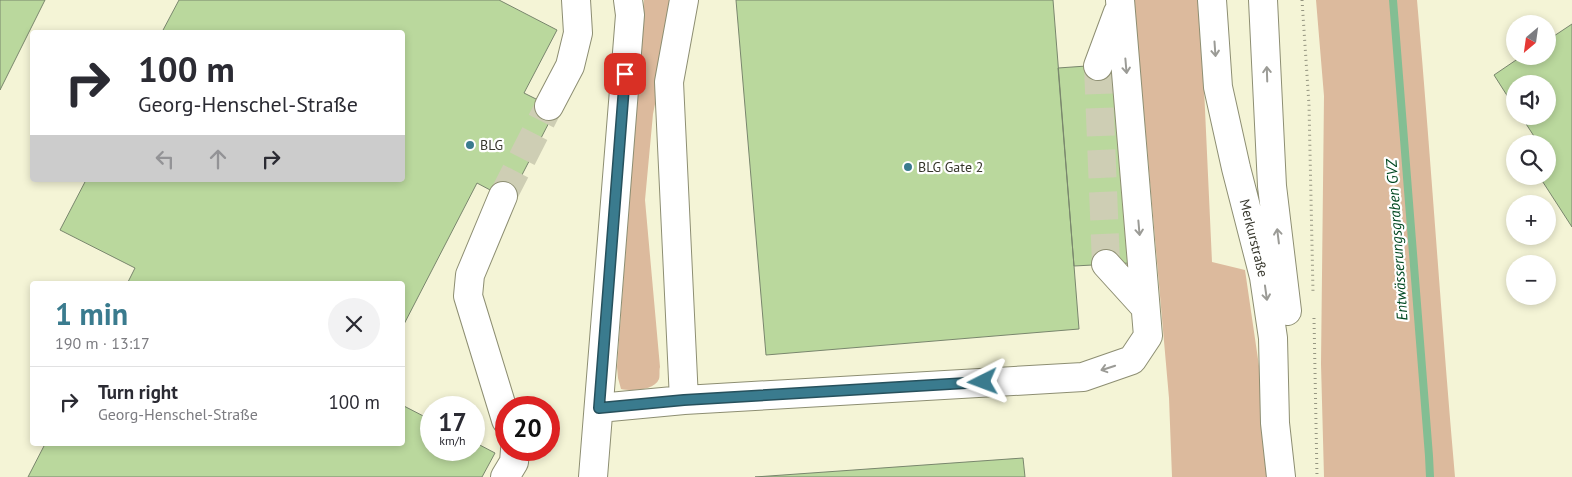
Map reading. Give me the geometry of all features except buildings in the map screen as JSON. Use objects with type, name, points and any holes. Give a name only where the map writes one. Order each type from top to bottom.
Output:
[{"type":"street","points":[[550,106],[570,66],[578,33],[576,0]]},
{"type":"street","points":[[593,477],[630,16],[628,0]]},
{"type":"street","points":[[684,0],[669,82],[684,400]]},
{"type":"street","name":"Merkurstraße","points":[[1212,0],[1218,87],[1264,278],[1273,338],[1275,423],[1282,477]]},
{"type":"street","name":"Merkurstraße","points":[[1263,0],[1272,186],[1286,299],[1290,422],[1286,477]]},
{"type":"street","points":[[599,408],[684,400],[1083,377],[1132,360],[1148,336],[1121,3]]},
{"type":"street","points":[[1098,66],[1121,3]]},
{"type":"street","points":[[499,396],[468,296],[470,275],[503,196]]},
{"type":"street","points":[[1106,264],[1145,307]]},
{"type":"street","points":[[505,477],[514,461]]},
{"type":"path","points":[[1302,0],[1309,105],[1313,298]]},
{"type":"path","points":[[1314,318],[1317,477]]},
{"type":"shaded area","points":[[644,0],[676,0],[653,114],[645,200],[660,367],[659,378],[652,386],[630,390],[621,389],[617,367]]},
{"type":"shaded area","points":[[1134,0],[1198,0],[1212,262],[1245,270],[1259,366],[1267,477],[1172,477],[1169,398]]},
{"type":"shaded area","points":[[1316,0],[1417,0],[1455,477],[1324,477],[1321,364],[1324,96]]},
{"type":"waterway","name":"Entwässerungsgraben GVZ","points":[[1393,0],[1430,477]]},
{"type":"tunnel","points":[[1098,66],[1106,264]]},
{"type":"tunnel","points":[[503,196],[549,106]]},
{"type":"place","name":"BLG","points":[[470,145]]},
{"type":"place","name":"BLG Gate 2","points":[[908,167]]},
{"type":"route","points":[[625,74],[599,408],[684,400],[983,382]]}]
